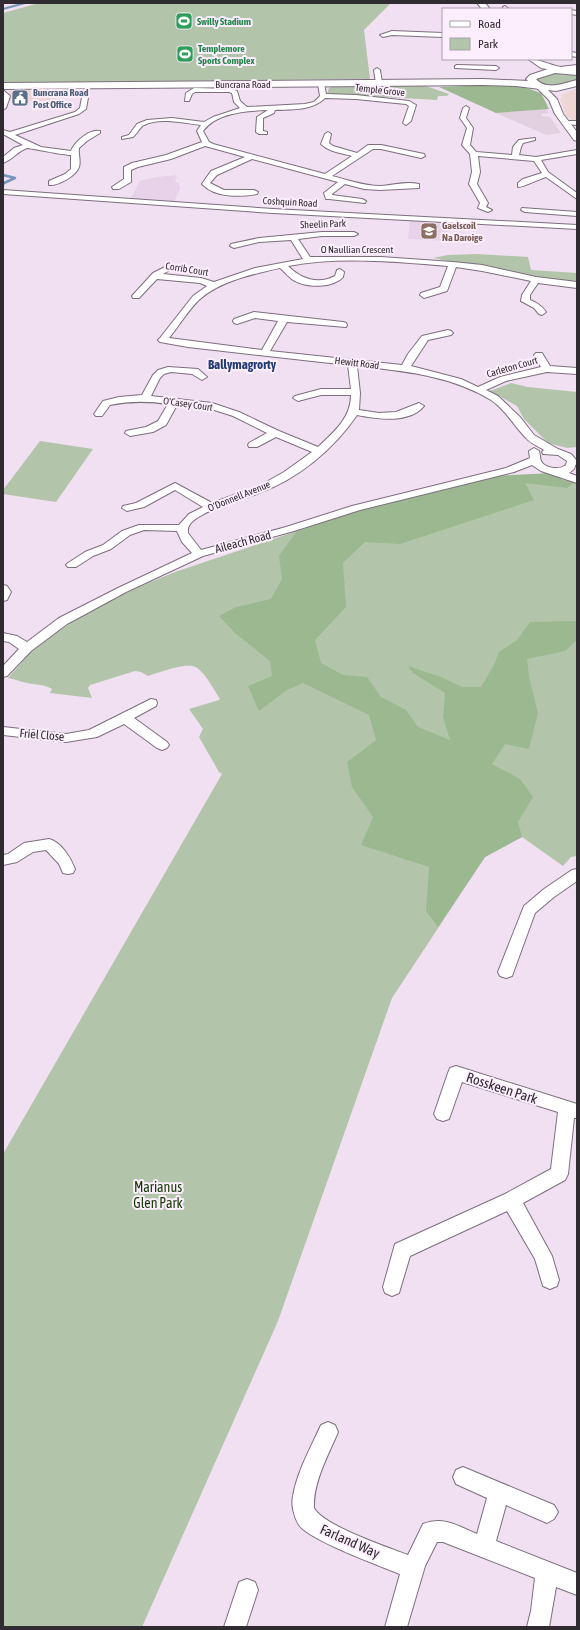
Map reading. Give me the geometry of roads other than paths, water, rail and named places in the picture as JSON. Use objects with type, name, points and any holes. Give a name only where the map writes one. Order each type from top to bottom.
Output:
[{"type":"highway","points":[[536,81],[559,69],[577,72]]},
{"type":"highway","name":"Buncrana Road","points":[[3,86],[516,83],[536,81],[557,88],[573,85]]},
{"type":"main road","points":[[533,60],[546,67],[559,69]]},
{"type":"main road","points":[[533,60],[538,70],[536,81],[553,99],[559,114],[577,138]]},
{"type":"main road","points":[[553,99],[557,92],[573,85]]},
{"type":"street","points":[[383,34],[442,35]]},
{"type":"street","points":[[475,67],[476,60]]},
{"type":"street","points":[[458,67],[496,68]]},
{"type":"street","points":[[559,69],[577,67]]},
{"type":"street","points":[[377,70],[379,83]]},
{"type":"street","points":[[321,84],[324,96]]},
{"type":"street","points":[[187,100],[189,93],[194,90],[228,90],[235,92],[237,102],[245,109]]},
{"type":"street","points":[[3,92],[7,96],[3,108]]},
{"type":"street","points":[[6,133],[77,113],[83,109],[86,92]]},
{"type":"street","name":"Temple Grove","points":[[124,138],[131,136],[140,125],[148,122],[170,121],[205,124],[215,118],[245,109],[310,104],[316,103],[324,96],[356,97],[407,102],[413,105],[406,123]]},
{"type":"street","points":[[265,133],[259,132],[260,117],[272,112],[271,107]]},
{"type":"street","points":[[466,108],[463,118],[470,128],[466,145],[474,154],[476,172],[473,184],[484,203],[482,208],[488,210]]},
{"type":"street","points":[[566,123],[577,123]]},
{"type":"street","points":[[205,124],[200,131],[200,135],[206,143],[252,157],[371,188],[410,185],[416,186]]},
{"type":"street","points":[[74,152],[89,135],[98,132]]},
{"type":"street","points":[[6,133],[29,145],[56,153],[74,152]]},
{"type":"street","points":[[328,134],[325,144],[330,148],[357,155]]},
{"type":"street","points":[[515,158],[516,147],[521,141],[533,139]]},
{"type":"street","points":[[116,187],[128,180],[127,169],[135,165],[168,157],[206,143]]},
{"type":"street","points":[[3,161],[17,150],[29,145]]},
{"type":"street","points":[[327,176],[371,147],[381,147],[422,156]]},
{"type":"street","points":[[52,182],[72,172],[76,165],[77,159],[74,152]]},
{"type":"street","points":[[474,154],[536,159],[577,152]]},
{"type":"street","points":[[252,157],[214,173],[206,184],[214,190],[228,193],[254,192]]},
{"type":"street","points":[[536,159],[547,174],[577,197]]},
{"type":"street","points":[[522,185],[526,181],[547,174]]},
{"type":"street","points":[[345,181],[331,191],[328,194],[329,197],[362,201]]},
{"type":"street","points":[[566,189],[577,189]]},
{"type":"street","name":"Coshquin Road","points":[[3,192],[273,211],[434,217],[577,227]]},
{"type":"street","points":[[526,210],[577,214]]},
{"type":"street","points":[[412,214],[434,217],[448,216]]},
{"type":"street","name":"Sheelin Park","points":[[234,246],[259,240],[293,236],[354,234]]},
{"type":"street","name":"Sheelin Park","points":[[293,236],[308,260]]},
{"type":"street","name":"O Naullian Crescent","points":[[162,340],[196,298],[214,285],[258,270],[308,260],[382,259],[453,264],[482,268],[536,280],[577,285]]},
{"type":"street","points":[[424,295],[444,289],[453,264]]},
{"type":"street","points":[[282,265],[297,278],[307,282],[335,280],[340,277],[340,272]]},
{"type":"street","name":"Corrib Court","points":[[148,297],[132,295],[164,269],[172,267]]},
{"type":"street","points":[[328,272],[351,273]]},
{"type":"street","name":"Corrib Court","points":[[156,276],[201,281],[214,285]]},
{"type":"street","points":[[536,280],[526,295],[525,301],[537,306],[542,312]]},
{"type":"street","points":[[237,321],[254,315],[339,324],[329,334]]},
{"type":"street","points":[[265,352],[284,319]]},
{"type":"street","points":[[406,369],[413,354],[425,338],[448,333]]},
{"type":"street","name":"Hewitt Road","points":[[162,340],[352,362],[441,375],[495,398],[516,419],[530,437],[536,458]]},
{"type":"street","points":[[539,356],[547,369]]},
{"type":"street","points":[[352,362],[355,392],[354,412],[376,416],[398,416],[419,406]]},
{"type":"street","name":"Carleton Court","points":[[478,390],[503,379],[547,369],[577,371]]},
{"type":"street","points":[[147,371],[156,377],[161,372],[171,370],[195,371],[202,377]]},
{"type":"street","name":"O'Casey Court","points":[[156,377],[145,398],[209,405],[236,414],[275,433],[320,452]]},
{"type":"street","points":[[298,398],[321,392],[355,392]]},
{"type":"street","points":[[99,414],[106,403],[119,400],[145,398]]},
{"type":"street","points":[[130,433],[149,430],[162,422],[174,402]]},
{"type":"street","name":"O'Donnell Avenue","points":[[181,528],[190,518],[211,507],[265,487],[320,452],[338,433],[354,412]]},
{"type":"street","points":[[253,445],[275,433]]},
{"type":"street","name":"Hewitt Road","points":[[530,437],[558,452],[567,455],[575,462]]},
{"type":"street","name":"Aileach Road","points":[[3,673],[27,648],[58,624],[88,607],[199,554],[290,529],[356,508],[510,470],[536,458],[543,453],[558,452]]},
{"type":"street","points":[[536,458],[538,466],[577,480]]},
{"type":"street","points":[[551,471],[566,470],[575,462]]},
{"type":"street","name":"Aileach Road","points":[[510,470],[551,471]]},
{"type":"street","points":[[127,508],[140,505],[175,486],[211,507]]},
{"type":"street","points":[[72,566],[89,554],[107,547],[126,533],[142,527],[181,528],[182,534],[199,554]]},
{"type":"street","points":[[3,588],[6,592],[3,596]]},
{"type":"street","points":[[3,637],[13,639],[27,648]]},
{"type":"street","name":"Friel Close","points":[[3,731],[66,738],[92,734],[125,718],[150,703]]},
{"type":"street","points":[[125,718],[162,745]]},
{"type":"street","points":[[3,860],[12,858],[29,847],[49,844],[65,861],[68,869]]},
{"type":"street","points":[[506,972],[529,910],[549,893],[577,874]]},
{"type":"street","name":"Rosskeen Park","points":[[392,1287],[402,1250],[511,1200],[559,1174],[572,1110],[456,1073],[443,1114]]},
{"type":"street","points":[[511,1200],[543,1256],[550,1280]]},
{"type":"street","name":"Farland Way","points":[[328,1432],[310,1474],[303,1496],[303,1509],[307,1518],[316,1526],[331,1534],[414,1569]]},
{"type":"street","points":[[464,1477],[547,1512]]},
{"type":"street","points":[[484,1546],[499,1493]]},
{"type":"street","points":[[396,1627],[414,1569],[424,1542],[431,1532],[443,1531],[577,1584]]},
{"type":"street","points":[[538,1627],[547,1573]]},
{"type":"street","points":[[235,1627],[247,1590]]},
{"type":"waterway","points":[[3,9],[25,3]]},
{"type":"waterway","points":[[3,175],[15,178],[4,183],[3,185]]},
{"type":"place","name":"Swilly Stadium","points":[[184,21]]},
{"type":"place","name":"Templemore Sports Complex","points":[[185,54]]},
{"type":"place","name":"Buncrana Road Post Office","points":[[20,98]]},
{"type":"place","name":"Gaelscoil Na Daroige","points":[[429,231]]},
{"type":"district","name":"Ballymagrorty","points":[[242,364]]},
{"type":"park label","name":"Marianus Glen Park","points":[[158,1196]]}]
